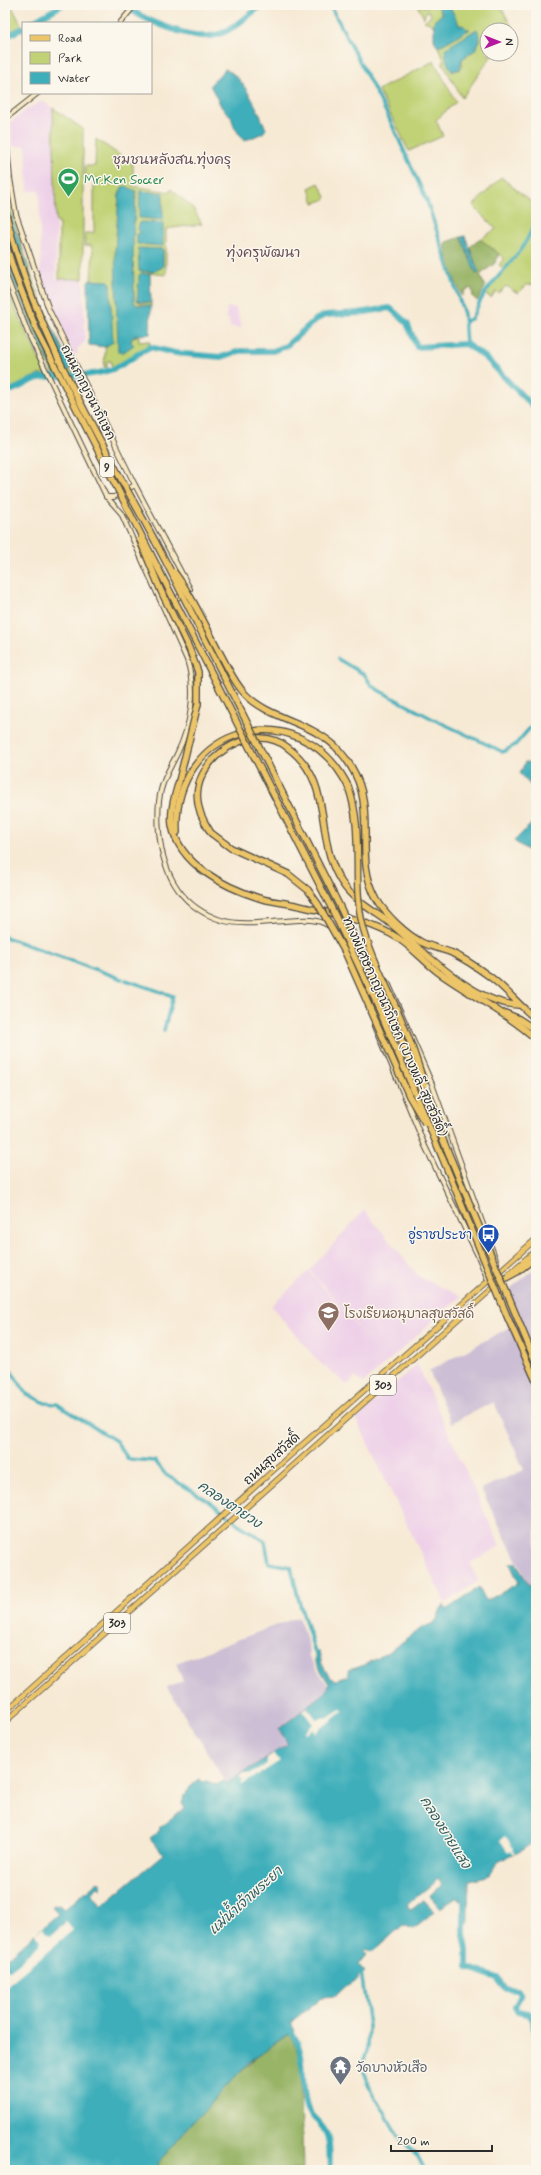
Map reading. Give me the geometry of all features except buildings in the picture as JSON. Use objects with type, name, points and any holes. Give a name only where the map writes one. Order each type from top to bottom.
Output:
[{"type":"highway","name":"ถนนกาญจนาภิเษก","points":[[5,209],[21,270],[49,337],[167,564],[227,684]]},
{"type":"highway","name":"ถนนกาญจนาภิเษก","points":[[5,242],[15,274],[34,324],[220,688]]},
{"type":"highway","points":[[127,507],[158,584],[189,648],[198,672],[198,704],[172,810],[173,828],[177,839],[190,858],[198,866],[235,889],[261,898],[353,920],[392,935],[437,971],[495,1009],[536,1039]]},
{"type":"highway","points":[[167,564],[180,582],[234,679],[247,696],[263,708],[311,728],[335,746],[355,773],[364,797],[369,879],[377,900],[390,917],[408,933],[420,941],[453,954],[488,976],[536,1019]]},
{"type":"highway","name":"ทางพิเศษกาญจนาภิเษก (บางพลี-สุขสวัสดิ์)","points":[[227,684],[368,967],[430,1107],[536,1363]]},
{"type":"highway","name":"ทางพิเศษกาญจนาภิเษก (บางพลี-สุขสวัสดิ์)","points":[[220,688],[357,961],[432,1133],[507,1316],[536,1381]]},
{"type":"highway","points":[[177,839],[176,820],[181,794],[193,766],[218,744],[245,732],[267,731],[281,733],[309,742],[328,757],[348,786],[357,821],[358,894],[363,928],[414,1052],[430,1107]]},
{"type":"highway","points":[[432,1133],[409,1096],[345,952],[311,895],[288,874],[230,848],[211,833],[204,822],[197,799],[201,775],[207,765],[226,749],[248,739],[262,738],[274,740],[286,746],[303,762],[321,799],[334,868],[346,889],[364,906],[390,924],[430,958],[473,989],[497,1002],[519,1005]]},
{"type":"highway","points":[[495,1009],[514,1016],[536,1030]]},
{"type":"highway","points":[[518,1272],[536,1257]]},
{"type":"highway","points":[[504,1279],[536,1261]]},
{"type":"main road","points":[[121,22],[135,5]]},
{"type":"main road","points":[[5,119],[37,94]]},
{"type":"main road","points":[[5,128],[12,191],[21,232],[49,310],[78,373],[190,589],[163,608]]},
{"type":"main road","points":[[5,273],[28,333],[106,496],[120,510],[187,660],[191,674],[192,695],[184,737],[169,768],[160,792],[159,826],[161,853],[166,869],[175,886],[187,900],[204,913],[222,920],[244,923],[311,919],[326,923],[334,932],[341,942],[364,988],[365,1001],[424,1146],[478,1256],[489,1282]]},
{"type":"main road","points":[[106,496],[114,497],[135,485]]},
{"type":"main road","points":[[364,988],[370,979],[377,976],[383,978],[389,985],[432,1084],[504,1279]]},
{"type":"main road","name":"ถนนสุขสวัสดิ์","points":[[5,1712],[258,1485],[536,1240]]},
{"type":"main road","name":"ถนนสุขสวัสดิ์","points":[[5,1722],[263,1491],[536,1250]]},
{"type":"main road","points":[[258,1485],[263,1491]]},
{"type":"shaded area","points":[[42,101],[53,108],[56,279],[83,279],[85,342],[77,349],[78,354],[74,355],[57,320],[39,273],[41,267],[39,191],[28,191],[26,146],[12,146],[11,122],[29,108]]},
{"type":"shaded area","points":[[227,307],[236,308],[242,328],[230,327],[229,319],[226,318]]},
{"type":"shaded area","points":[[364,1210],[419,1277],[461,1296],[387,1362],[310,1270]]},
{"type":"shaded area","points":[[536,1268],[536,1583],[532,1586],[529,1585],[481,1489],[524,1470],[494,1402],[451,1423],[429,1371],[508,1328],[511,1288]]},
{"type":"shaded area","name":"โรงเรียนอนุบาลสุขสวัสดิ์","points":[[309,1271],[387,1362],[363,1383],[355,1377],[347,1385],[317,1360],[271,1306]]},
{"type":"shaded area","points":[[417,1364],[500,1546],[470,1563],[478,1581],[445,1603],[356,1419]]},
{"type":"shaded area","points":[[298,1617],[308,1642],[309,1657],[328,1686],[327,1691],[279,1729],[288,1744],[227,1784],[167,1687],[183,1681],[176,1663]]},
{"type":"green space","points":[[5,5],[10,5],[12,7],[22,26],[5,34]]},
{"type":"green space","points":[[417,5],[426,7],[437,5],[442,14],[434,21],[434,28],[432,24],[424,21],[431,16],[429,11],[426,12],[424,18]]},
{"type":"green space","points":[[449,5],[500,5],[509,22],[479,22],[479,34],[477,29],[445,50],[453,72],[462,67],[462,59],[475,50],[479,40],[479,62],[487,62],[462,98],[442,62],[444,60],[438,47],[469,30],[460,26]]},
{"type":"green space","points":[[434,61],[456,102],[436,120],[443,136],[409,151],[378,90]]},
{"type":"green space","points":[[53,108],[83,129],[83,279],[59,279],[59,223],[56,222]]},
{"type":"green space","points":[[96,139],[133,164],[133,186],[170,192],[171,189],[193,208],[202,224],[166,229],[166,275],[147,273],[140,303],[151,303],[151,306],[134,304],[133,237],[136,194],[119,195],[119,220],[131,342],[132,338],[139,335],[139,342],[150,341],[150,346],[112,367],[111,361],[107,361],[107,367],[104,367],[110,283],[91,280],[93,252],[91,245],[85,246],[85,233],[94,233],[94,177],[85,176],[85,166],[95,166]],"holes":[[[155,249],[163,249],[163,267],[147,271],[144,270]]]},
{"type":"green space","points":[[5,174],[18,233],[32,277],[50,323],[74,373],[52,373],[16,293],[5,259]]},
{"type":"green space","points":[[501,177],[536,206],[536,284],[527,285],[518,293],[506,286],[499,293],[496,291],[491,298],[484,293],[504,270],[499,265],[504,258],[480,239],[496,229],[473,206]]},
{"type":"green space","points":[[319,183],[326,197],[324,200],[314,203],[309,188]]},
{"type":"green space","points":[[461,237],[476,274],[478,273],[470,247],[480,239],[499,254],[495,263],[480,275],[485,287],[477,301],[473,297],[472,289],[470,288],[465,290],[462,296],[447,256],[445,243]]},
{"type":"green space","points":[[5,281],[18,314],[46,374],[41,374],[8,389],[8,380],[5,377]]},
{"type":"green space","points":[[290,2034],[300,2058],[303,2170],[152,2170],[227,2084],[254,2059]]},
{"type":"water","points":[[437,5],[449,5],[460,26],[463,25],[467,29],[470,29],[438,47],[434,40],[434,21],[442,14]]},
{"type":"water","points":[[477,29],[479,40],[475,50],[462,59],[460,70],[454,70],[452,72],[447,62],[445,49]]},
{"type":"water","points":[[225,69],[232,73],[244,86],[255,104],[266,129],[263,133],[244,141],[234,127],[231,116],[222,108],[210,85]]},
{"type":"water","points":[[126,186],[136,191],[133,237],[134,303],[137,305],[151,306],[150,334],[136,335],[132,338],[131,342],[134,345],[122,353],[118,352],[115,251],[119,195],[122,187]]},
{"type":"water","points":[[140,191],[163,193],[163,220],[139,218]]},
{"type":"water","points":[[5,216],[11,216],[34,290],[69,363],[70,370],[55,372],[52,368],[17,290],[5,251]]},
{"type":"water","points":[[140,222],[163,223],[163,246],[137,244],[137,234],[140,233],[138,229]]},
{"type":"water","points":[[465,236],[479,273],[476,274],[461,237]]},
{"type":"water","points":[[138,248],[163,249],[163,267],[153,272],[139,271]]},
{"type":"water","points":[[142,273],[150,274],[151,303],[137,301],[139,275]]},
{"type":"water","points":[[88,281],[109,281],[110,283],[113,342],[105,347],[89,345]]},
{"type":"water","points":[[525,762],[536,763],[536,791],[520,774]]},
{"type":"water","points":[[536,819],[536,856],[514,841]]},
{"type":"water","name":"แม่น้ำเจ้าพระยา","points":[[515,1562],[529,1585],[536,1583],[536,1839],[525,1849],[498,1862],[490,1875],[470,1880],[468,1893],[468,1923],[463,1924],[464,1908],[461,1900],[456,1898],[440,1908],[429,1895],[442,1885],[438,1879],[407,1905],[411,1910],[424,1900],[435,1912],[414,1929],[403,1925],[375,1950],[371,1952],[366,1949],[364,1951],[367,1955],[358,1964],[365,1972],[358,1977],[358,1980],[345,1986],[334,1997],[321,1998],[291,2022],[295,2030],[249,2062],[182,2134],[153,2170],[5,2170],[5,1960],[58,1914],[52,1906],[59,1904],[65,1909],[98,1881],[101,1884],[101,1889],[98,1887],[91,1893],[101,1906],[163,1854],[150,1838],[160,1830],[159,1828],[183,1809],[184,1807],[182,1803],[189,1786],[199,1779],[202,1782],[207,1781],[217,1785],[224,1780],[227,1783],[288,1744],[279,1729],[327,1691],[329,1684],[315,1661],[315,1652],[319,1652],[322,1664],[330,1678],[336,1680],[348,1676],[349,1670],[377,1658],[421,1629],[433,1623],[437,1619],[444,1605],[446,1610],[479,1587],[486,1601],[519,1583],[510,1564]]},
{"type":"pier","points":[[307,1707],[317,1720],[326,1718],[341,1709],[343,1711],[315,1733],[314,1729],[307,1734],[306,1732],[313,1724],[303,1711]]},
{"type":"pier","points":[[273,1754],[280,1761],[242,1785],[241,1783],[243,1781],[239,1776],[244,1773],[251,1774],[267,1763],[267,1758]]},
{"type":"pier","points":[[505,1836],[513,1848],[512,1850],[515,1854],[513,1855],[510,1851],[508,1852],[500,1840]]},
{"type":"pier","points":[[66,1922],[73,1930],[5,1987],[5,1969],[10,1970],[40,1944],[41,1940],[35,1934],[42,1928],[47,1934],[52,1935]]},
{"type":"waterway","points":[[33,22],[62,5]]},
{"type":"waterway","points":[[125,5],[155,23],[182,32],[206,36],[216,35],[228,30],[262,5]]},
{"type":"waterway","points":[[330,5],[388,116],[427,201],[464,314],[466,344]]},
{"type":"waterway","points":[[5,37],[22,28]]},
{"type":"waterway","points":[[466,321],[471,319],[481,299],[528,239],[536,217]]},
{"type":"waterway","points":[[5,392],[39,378],[85,375],[104,372],[113,369],[150,347],[175,353],[221,357],[240,351],[273,351],[286,346],[315,320],[325,315],[358,313],[390,308],[407,323],[417,347],[466,344],[485,357],[536,410]]},
{"type":"waterway","points":[[338,659],[365,675],[371,685],[380,691],[431,718],[503,752],[515,745],[536,721]]},
{"type":"waterway","points":[[5,937],[122,979]]},
{"type":"waterway","points":[[126,980],[173,996],[164,1030]]},
{"type":"waterway","name":"คลองตายวง","points":[[5,1366],[11,1371],[27,1394],[45,1403],[57,1404],[116,1441],[128,1459],[155,1461],[166,1475],[212,1503],[238,1524],[265,1541],[269,1563],[291,1567],[299,1601],[316,1655]]},
{"type":"waterway","name":"คลองยายแสง","points":[[464,1900],[464,1935],[467,1950],[467,1967],[497,1978],[506,1989],[518,1990],[521,1995],[515,2007],[517,2011],[529,2013],[533,2019],[534,2030],[536,2032]]},
{"type":"waterway","points":[[361,1972],[369,2026],[368,2047],[362,2066],[370,2087],[394,2129],[404,2144],[417,2155],[425,2170]]},
{"type":"waterway","points":[[288,2026],[299,2047],[307,2107],[311,2115],[323,2127],[327,2135],[329,2144],[330,2170]]},
{"type":"place","name":"Mr.Ken Soccer","points":[[68,198]]},
{"type":"place","name":"อู่ราชประชา","points":[[488,1254]]},
{"type":"place","name":"โรงเรียนอนุบาลสุขสวัสดิ์","points":[[328,1332]]},
{"type":"place","name":"วัดบางหัวเสือ","points":[[340,2086]]},
{"type":"district","name":"ชุมชนหลังสน.ทุ่งครุ","points":[[172,159]]},
{"type":"district","name":"ทุ่งครุพัฒนา","points":[[263,252]]}]
